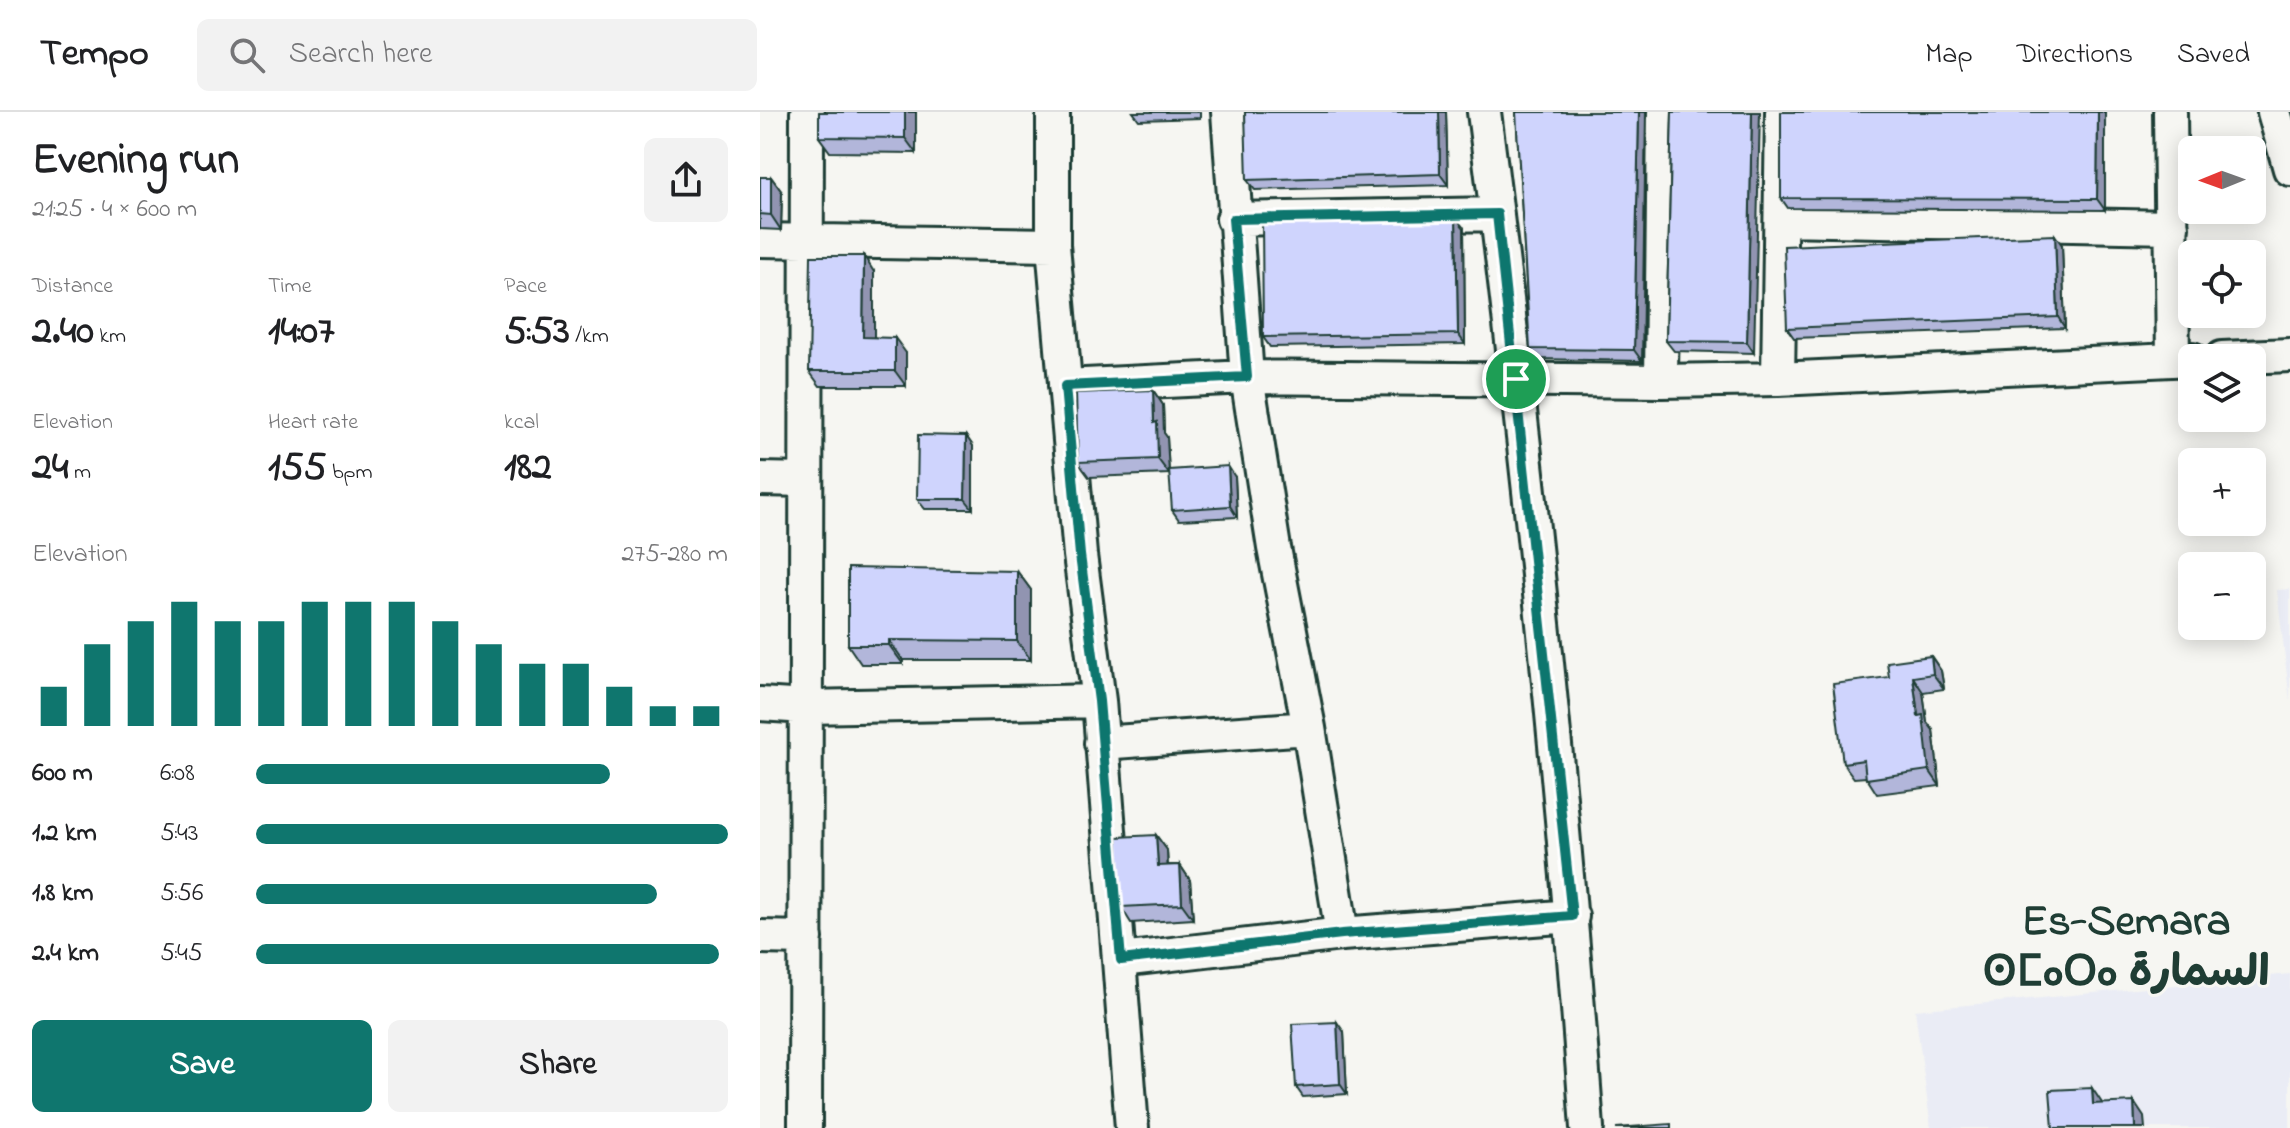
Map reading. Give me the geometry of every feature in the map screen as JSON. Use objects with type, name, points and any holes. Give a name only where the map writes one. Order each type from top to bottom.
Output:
[{"type":"street","points":[[805,1128],[807,112]]},
{"type":"street","points":[[1053,112],[1053,245],[1080,555],[1099,701],[1132,1128]]},
{"type":"street","points":[[1228,112],[1233,219],[1247,377],[1342,934]]},
{"type":"street","points":[[1484,112],[1516,379],[1572,916],[1587,1128]]},
{"type":"street","points":[[1661,381],[1664,112]]},
{"type":"street","points":[[1778,379],[1782,112]]},
{"type":"street","points":[[2170,112],[2172,227],[2181,344]]},
{"type":"street","points":[[2274,112],[2290,169]]},
{"type":"street","points":[[1233,219],[1497,214]]},
{"type":"street","points":[[1781,219],[2172,227]]},
{"type":"street","points":[[760,240],[1053,245]]},
{"type":"street","points":[[2266,356],[2290,355]]},
{"type":"street","points":[[1065,386],[1247,377],[1661,381],[1778,379],[2178,360]]},
{"type":"street","points":[[760,479],[806,480]]},
{"type":"street","points":[[760,704],[806,707],[1099,701]]},
{"type":"street","points":[[1101,743],[1309,728]]},
{"type":"street","points":[[1121,960],[1342,934],[1572,916]]},
{"type":"street","points":[[760,937],[806,938]]},
{"type":"shaded area","points":[[2290,589],[2290,701],[2277,590]]},
{"type":"shaded area","points":[[2290,974],[2290,1128],[1931,1128],[1915,1010]]},
{"type":"building","points":[[819,112],[905,112],[905,138],[819,137]]},
{"type":"building","points":[[1245,112],[1439,112],[1440,174],[1247,180]]},
{"type":"building","points":[[1516,112],[1639,112],[1634,350],[1530,349]]},
{"type":"building","points":[[1672,112],[1752,112],[1747,342],[1666,341]]},
{"type":"building","points":[[1781,112],[2098,112],[2097,199],[1781,198]]},
{"type":"building","points":[[760,177],[771,177],[771,215],[760,214]]},
{"type":"building","points":[[1456,218],[1458,334],[1263,337],[1262,220]]},
{"type":"building","points":[[2055,235],[2058,317],[1787,328],[1784,246]]},
{"type":"building","points":[[811,256],[864,256],[863,337],[895,338],[895,371],[809,371]]},
{"type":"building","points":[[1153,390],[1158,459],[1078,462],[1076,393]]},
{"type":"building","points":[[918,435],[966,436],[965,499],[917,499]]},
{"type":"building","points":[[1228,466],[1230,506],[1172,510],[1169,470]]},
{"type":"building","points":[[848,568],[1017,571],[1017,641],[889,640],[889,645],[848,645]]},
{"type":"building","points":[[1931,656],[1933,674],[1913,677],[1918,716],[1923,715],[1929,770],[1866,779],[1864,760],[1843,763],[1833,684],[1889,677],[1887,662]]},
{"type":"building","points":[[1156,835],[1158,866],[1180,865],[1182,904],[1121,907],[1117,837]]},
{"type":"building","points":[[1337,1022],[1340,1084],[1296,1087],[1292,1024]]},
{"type":"building","points":[[2092,1088],[2093,1104],[2134,1102],[2135,1128],[2053,1128],[2050,1090]]},
{"type":"building","points":[[1671,1124],[1671,1128],[1616,1128]]},
{"type":"district","name":"Es-Semara ⵙⵎⴰⵔⴰ السمارة","points":[[2126,944]]},
{"type":"route","points":[[1497,214],[1516,379],[1572,916],[1342,934],[1121,960],[1099,701],[1080,555],[1065,386],[1247,377],[1233,219],[1497,214]]}]
